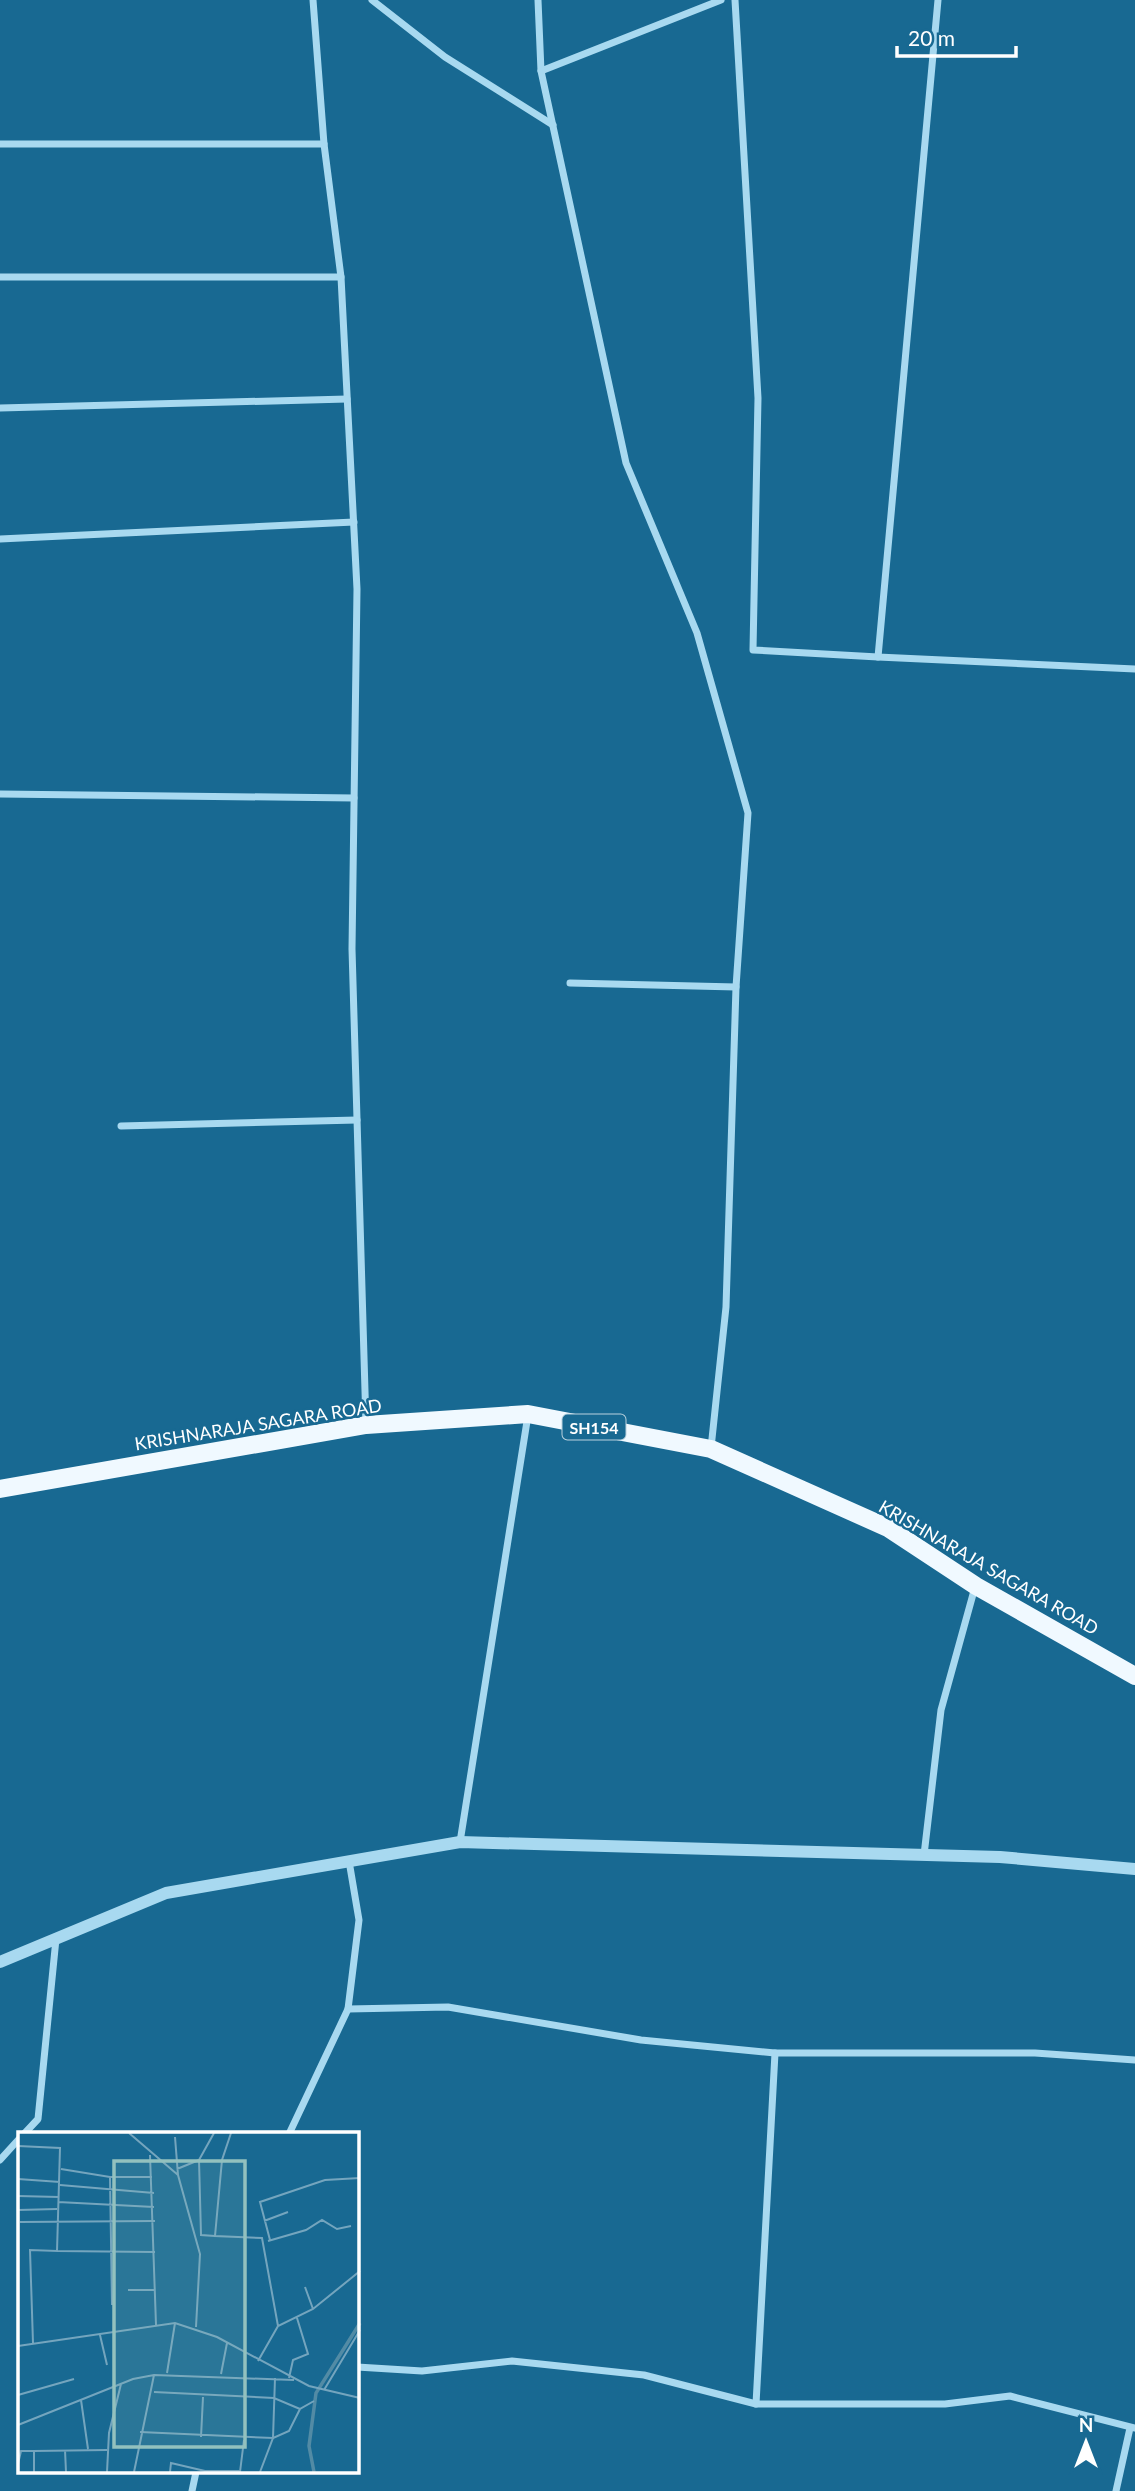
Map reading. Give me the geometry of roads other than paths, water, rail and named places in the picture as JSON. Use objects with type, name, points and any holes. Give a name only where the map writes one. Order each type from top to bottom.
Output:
[{"type":"main road","name":"KRISHNARAJA SAGARA ROAD","points":[[0,1489],[366,1425],[528,1414],[711,1449],[888,1528],[976,1586],[1135,1676]]},
{"type":"street","points":[[313,0],[324,144],[341,277],[357,589],[352,949],[366,1425]]},
{"type":"street","points":[[372,0],[444,57],[553,125]]},
{"type":"street","points":[[538,0],[541,71],[626,463],[697,633],[748,813],[736,987],[726,1307],[711,1449]]},
{"type":"street","points":[[541,71],[721,0]]},
{"type":"street","points":[[736,0],[758,398],[752,650],[1135,669]]},
{"type":"street","points":[[878,657],[937,0]]},
{"type":"street","points":[[0,144],[324,144]]},
{"type":"street","points":[[0,276],[341,277]]},
{"type":"street","points":[[0,408],[347,399]]},
{"type":"street","points":[[0,540],[354,522]]},
{"type":"street","points":[[0,794],[354,798]]},
{"type":"street","points":[[570,983],[736,987]]},
{"type":"street","points":[[121,1126],[357,1120]]},
{"type":"street","points":[[460,1842],[528,1414]]},
{"type":"street","points":[[924,1855],[942,1710],[976,1586]]},
{"type":"street","points":[[0,1962],[166,1893],[460,1842],[1000,1857],[1135,1868]]},
{"type":"street","points":[[290,2132],[348,2009],[359,1920],[349,1860]]},
{"type":"street","points":[[26,2132],[38,2119],[56,1939]]},
{"type":"street","points":[[348,2009],[448,2007],[641,2040],[775,2053],[1035,2053],[1135,2060]]},
{"type":"street","points":[[756,2404],[775,2053]]},
{"type":"street","points":[[0,2160],[18,2140]]},
{"type":"street","points":[[359,2367],[422,2371],[512,2361],[644,2375],[756,2404],[945,2404],[1010,2396],[1132,2428],[1116,2491]]}]
